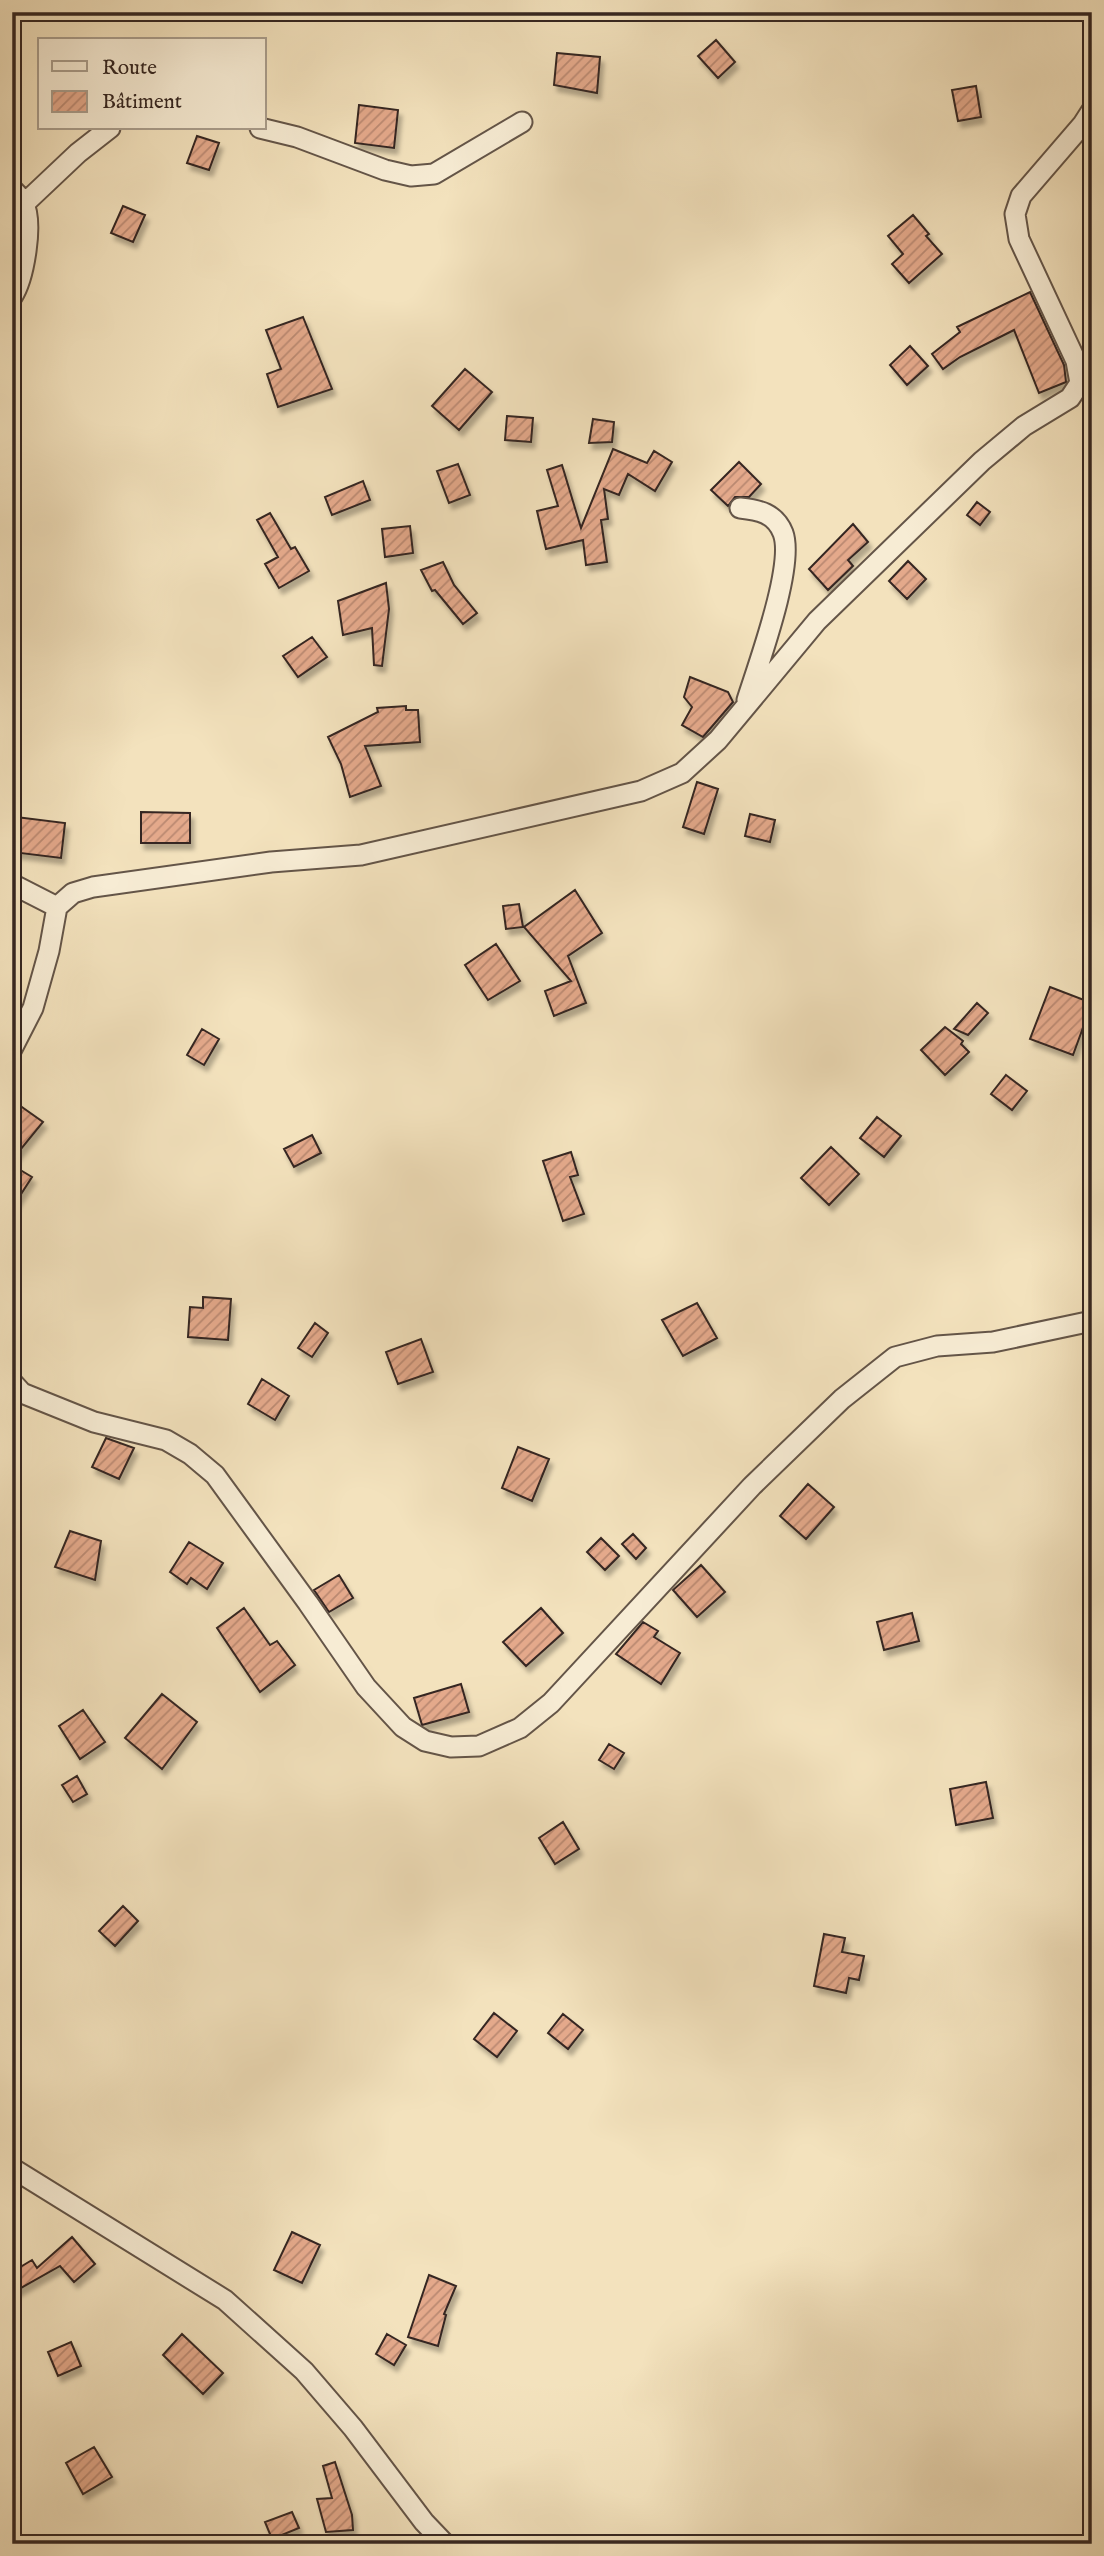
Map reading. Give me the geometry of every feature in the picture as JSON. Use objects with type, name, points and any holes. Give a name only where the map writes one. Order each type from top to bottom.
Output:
[{"type":"street","points":[[12,1049],[33,1008],[49,951],[57,907],[73,893],[93,887],[271,862],[361,855],[641,791],[682,773],[718,740],[817,621],[982,461],[1024,426],[1070,398],[1080,383],[1076,361],[1019,239],[1016,214],[1021,196],[1092,110]]},
{"type":"street","points":[[266,129],[297,137],[385,170],[411,176],[434,174],[522,121]]},
{"type":"street","points":[[12,297],[17,290],[28,243],[18,196],[107,130]]},
{"type":"street","points":[[740,508],[761,510],[773,518],[783,534],[785,556],[780,589],[745,707]]},
{"type":"street","points":[[12,884],[57,907]]},
{"type":"street","points":[[12,1382],[22,1393],[94,1422],[166,1440],[190,1454],[215,1475],[366,1687],[403,1727],[425,1741],[451,1747],[479,1746],[520,1728],[551,1703],[752,1486],[842,1399],[895,1357],[937,1346],[993,1342],[1092,1321]]},
{"type":"street","points":[[12,2168],[225,2300],[304,2371],[353,2428],[424,2522],[444,2544]]},
{"type":"building","points":[[716,40],[735,62],[718,78],[698,56]]},
{"type":"building","points":[[557,53],[600,57],[597,93],[554,85]]},
{"type":"building","points":[[976,86],[981,117],[958,121],[952,90]]},
{"type":"building","points":[[359,105],[398,110],[394,148],[355,143]]},
{"type":"building","points":[[197,136],[219,143],[209,170],[187,163]]},
{"type":"building","points":[[123,206],[145,215],[133,242],[111,233]]},
{"type":"building","points":[[913,215],[942,254],[909,283],[892,264],[903,254],[888,236]]},
{"type":"building","points":[[1030,292],[1064,365],[1066,382],[1039,393],[1014,330],[960,357],[943,369],[932,354],[960,332],[957,327]]},
{"type":"building","points":[[303,317],[332,389],[278,407],[267,374],[281,369],[266,330]]},
{"type":"building","points":[[910,346],[928,366],[907,385],[890,365]]},
{"type":"building","points":[[465,369],[492,392],[459,430],[432,406]]},
{"type":"building","points":[[507,416],[533,418],[531,442],[505,440]]},
{"type":"building","points":[[593,419],[614,422],[612,442],[589,443]]},
{"type":"building","points":[[613,449],[647,463],[654,451],[672,462],[655,491],[628,474],[619,495],[604,489],[608,519],[601,520],[607,562],[586,565],[583,540],[546,549],[537,511],[558,506],[547,470],[562,465],[581,528]]},
{"type":"building","points":[[739,462],[761,484],[749,497],[735,497],[728,506],[711,490]]},
{"type":"building","points":[[458,464],[470,495],[449,503],[437,471]]},
{"type":"building","points":[[363,481],[370,500],[332,515],[325,497]]},
{"type":"building","points":[[977,502],[990,512],[980,525],[967,515]]},
{"type":"building","points":[[270,513],[291,549],[295,547],[309,571],[279,588],[265,564],[278,557],[257,520]]},
{"type":"building","points":[[853,524],[868,542],[848,560],[853,566],[828,590],[809,569]]},
{"type":"building","points":[[410,526],[413,553],[385,557],[382,529]]},
{"type":"building","points":[[908,561],[926,579],[907,599],[889,581]]},
{"type":"building","points":[[443,562],[454,585],[477,613],[463,624],[435,590],[432,591],[421,570]]},
{"type":"building","points":[[386,583],[389,609],[382,666],[374,665],[372,628],[343,635],[338,601]]},
{"type":"building","points":[[312,637],[327,657],[298,677],[283,656]]},
{"type":"building","points":[[690,677],[728,692],[733,702],[703,737],[682,725],[692,707],[684,697]]},
{"type":"building","points":[[406,706],[406,710],[418,710],[420,742],[365,746],[381,786],[350,797],[341,764],[328,737],[378,712],[377,708]]},
{"type":"building","points":[[697,782],[718,789],[704,834],[683,827]]},
{"type":"building","points":[[141,812],[190,813],[190,843],[141,843]]},
{"type":"building","points":[[750,814],[775,820],[770,842],[745,836]]},
{"type":"building","points":[[16,817],[65,823],[61,858],[12,852]]},
{"type":"building","points":[[575,890],[602,933],[568,956],[586,1003],[554,1016],[545,991],[571,981],[524,927]]},
{"type":"building","points":[[519,904],[523,927],[506,929],[503,906]]},
{"type":"building","points":[[496,944],[520,981],[488,1000],[465,965]]},
{"type":"building","points":[[1050,987],[1092,1003],[1073,1055],[1030,1039]]},
{"type":"building","points":[[977,1003],[988,1013],[968,1035],[954,1029]]},
{"type":"building","points":[[945,1027],[963,1041],[961,1044],[969,1052],[945,1075],[921,1050]]},
{"type":"building","points":[[202,1029],[219,1039],[204,1065],[187,1055]]},
{"type":"building","points":[[1006,1075],[1027,1091],[1012,1110],[991,1094]]},
{"type":"building","points":[[12,1100],[43,1122],[12,1160]]},
{"type":"building","points":[[877,1117],[901,1136],[884,1157],[860,1138]]},
{"type":"building","points":[[312,1135],[321,1153],[294,1167],[284,1149]]},
{"type":"building","points":[[831,1147],[859,1174],[829,1205],[801,1178]]},
{"type":"building","points":[[571,1152],[578,1175],[570,1177],[584,1214],[563,1221],[543,1161]]},
{"type":"building","points":[[12,1165],[32,1177],[12,1208]]},
{"type":"building","points":[[203,1297],[231,1299],[228,1340],[188,1337],[190,1307],[203,1308]]},
{"type":"building","points":[[697,1303],[717,1338],[683,1356],[662,1320]]},
{"type":"building","points":[[315,1323],[328,1333],[312,1357],[298,1348]]},
{"type":"building","points":[[421,1339],[433,1372],[398,1384],[386,1352]]},
{"type":"building","points":[[262,1379],[289,1396],[275,1420],[248,1404]]},
{"type":"building","points":[[106,1438],[134,1448],[119,1479],[92,1467]]},
{"type":"building","points":[[518,1447],[549,1459],[532,1501],[502,1488]]},
{"type":"building","points":[[808,1484],[834,1507],[806,1539],[780,1516]]},
{"type":"building","points":[[70,1531],[101,1541],[95,1580],[55,1567]]},
{"type":"building","points":[[633,1534],[646,1548],[636,1559],[622,1544]]},
{"type":"building","points":[[601,1538],[619,1556],[605,1570],[587,1552]]},
{"type":"building","points":[[189,1542],[223,1563],[207,1589],[191,1578],[187,1584],[170,1572]]},
{"type":"building","points":[[701,1565],[725,1592],[697,1617],[673,1590]]},
{"type":"building","points":[[339,1575],[353,1598],[329,1612],[314,1590]]},
{"type":"building","points":[[244,1608],[270,1645],[277,1641],[295,1665],[260,1692],[217,1628]]},
{"type":"building","points":[[541,1608],[563,1633],[526,1666],[503,1642]]},
{"type":"building","points":[[912,1613],[919,1641],[884,1650],[877,1622]]},
{"type":"building","points":[[643,1622],[658,1631],[654,1637],[680,1653],[661,1684],[616,1654]]},
{"type":"building","points":[[461,1684],[469,1712],[422,1725],[414,1698]]},
{"type":"building","points":[[162,1694],[197,1722],[162,1769],[125,1738]]},
{"type":"building","points":[[83,1710],[105,1742],[80,1759],[59,1726]]},
{"type":"building","points":[[609,1744],[624,1753],[614,1769],[599,1760]]},
{"type":"building","points":[[77,1776],[87,1794],[73,1802],[62,1785]]},
{"type":"building","points":[[986,1782],[993,1818],[956,1825],[950,1789]]},
{"type":"building","points":[[563,1822],[579,1849],[555,1864],[539,1838]]},
{"type":"building","points":[[123,1906],[138,1921],[115,1946],[99,1931]]},
{"type":"building","points":[[824,1934],[845,1938],[842,1952],[864,1956],[859,1980],[849,1978],[846,1993],[814,1986]]},
{"type":"building","points":[[494,2013],[517,2031],[497,2057],[474,2039]]},
{"type":"building","points":[[563,2014],[583,2030],[568,2049],[548,2033]]},
{"type":"building","points":[[292,2232],[320,2245],[302,2283],[274,2270]]},
{"type":"building","points":[[72,2237],[95,2264],[74,2282],[60,2266],[12,2293],[12,2272],[32,2260],[37,2268]]},
{"type":"building","points":[[429,2275],[456,2286],[444,2314],[446,2315],[438,2346],[408,2337]]},
{"type":"building","points":[[182,2334],[223,2373],[203,2394],[163,2355]]},
{"type":"building","points":[[387,2334],[406,2345],[394,2365],[376,2354]]},
{"type":"building","points":[[71,2342],[81,2366],[58,2376],[48,2352]]},
{"type":"building","points":[[94,2447],[112,2477],[83,2494],[66,2463]]},
{"type":"building","points":[[335,2462],[352,2515],[353,2530],[326,2532],[317,2499],[332,2498],[323,2466]]},
{"type":"building","points":[[292,2512],[299,2528],[272,2539],[265,2522]]}]
